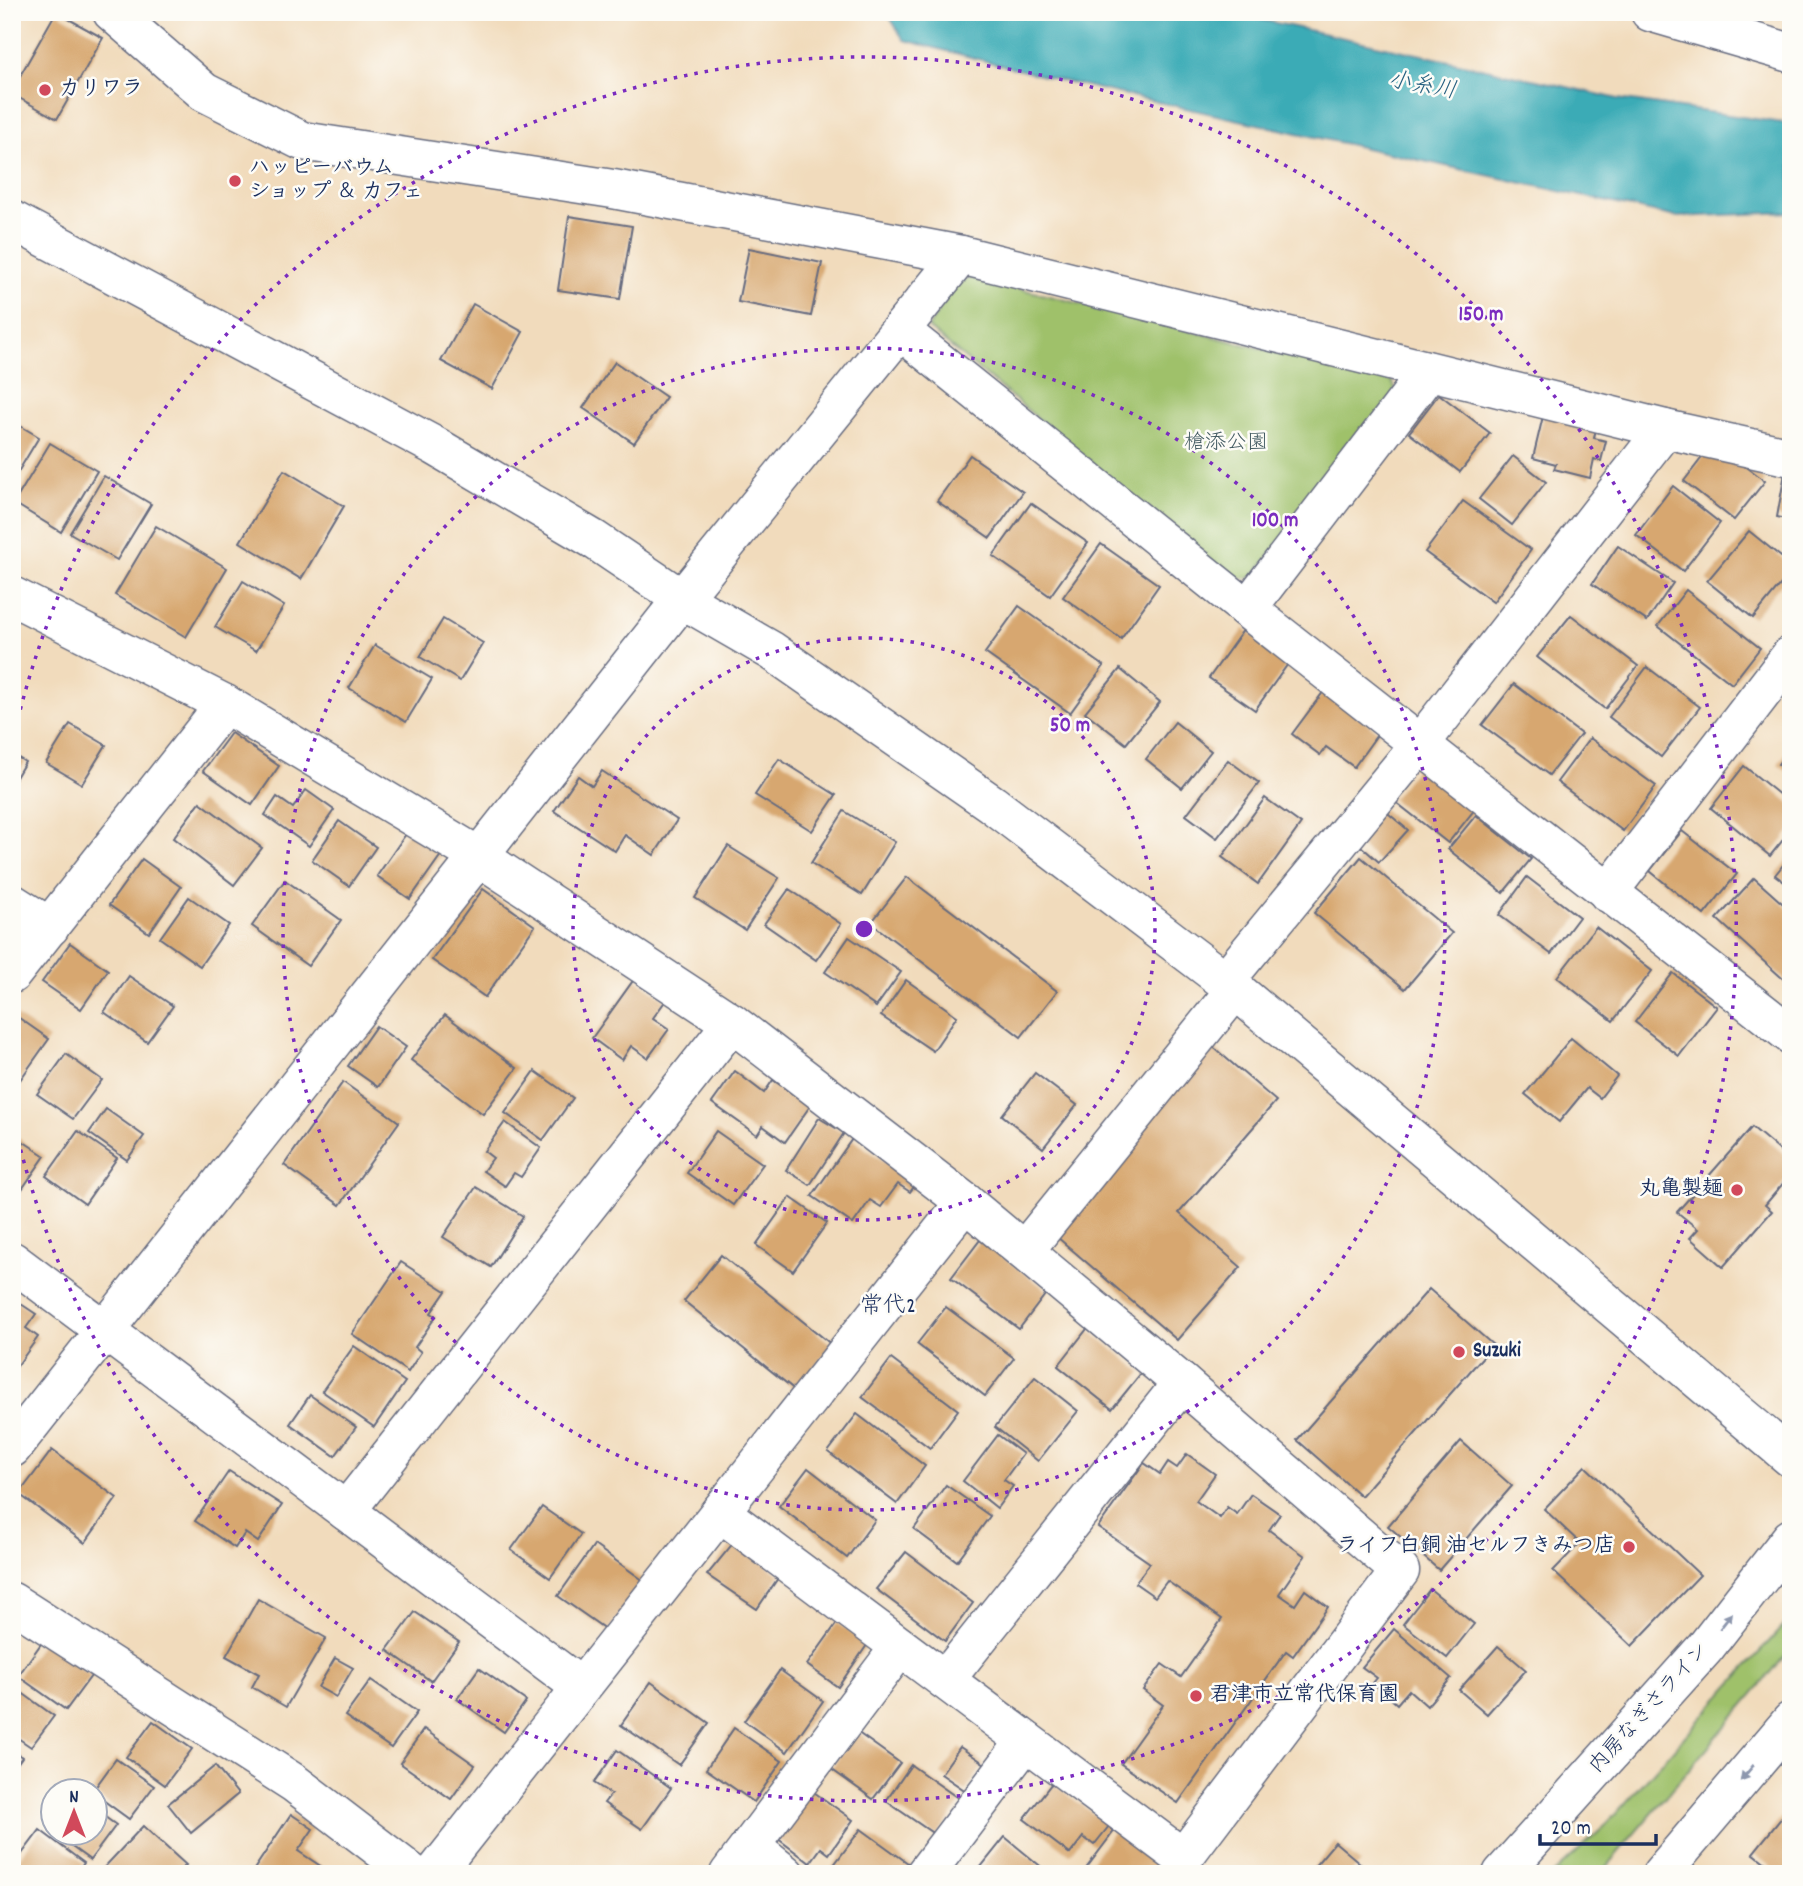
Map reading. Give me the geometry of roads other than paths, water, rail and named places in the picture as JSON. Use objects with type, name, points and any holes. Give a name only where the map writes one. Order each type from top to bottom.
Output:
[{"type":"main road","points":[[112,12],[204,92],[302,141],[613,189],[961,256],[1665,429],[1791,457]]},
{"type":"main road","points":[[1664,14],[1791,53]]},
{"type":"main road","points":[[12,220],[435,446],[593,539],[682,598],[772,652],[992,804],[1230,986],[1791,1458]]},
{"type":"main road","points":[[12,1448],[682,598],[961,256]]},
{"type":"main road","points":[[901,331],[1247,609],[1791,1035]]},
{"type":"main road","points":[[1247,609],[1429,371]]},
{"type":"main road","points":[[1024,1251],[1665,429]]},
{"type":"main road","points":[[12,596],[225,704],[478,856],[732,1023],[965,1202],[1182,1383],[1400,1571],[1183,1858],[720,1512]]},
{"type":"main road","points":[[1608,893],[1791,655]]},
{"type":"main road","points":[[12,974],[225,704]]},
{"type":"main road","points":[[12,903],[50,927]]},
{"type":"main road","points":[[346,1511],[732,1023]]},
{"type":"main road","points":[[434,1874],[965,1202]]},
{"type":"main road","points":[[12,1261],[582,1687]]},
{"type":"main road","points":[[945,1680],[1182,1383]]},
{"type":"main road","name":"内房なぎさライン","points":[[1502,1874],[1705,1648],[1791,1538]]},
{"type":"main road","points":[[12,1602],[294,1783],[413,1874]]},
{"type":"main road","points":[[785,1874],[739,1860],[900,1647]]},
{"type":"main road","points":[[1661,1874],[1791,1721]]},
{"type":"main road","points":[[925,1874],[1026,1741]]},
{"type":"water","name":"小糸川","points":[[810,12],[1226,12],[1618,99],[1791,124],[1791,212],[1676,217],[1059,80],[904,40],[889,16]]},
{"type":"place","name":"カリワラ","points":[[45,90]]},
{"type":"place","name":"ハッピーバウム ショップ ＆ カフェ","points":[[235,181]]},
{"type":"place","name":"丸亀製麺","points":[[1737,1190]]},
{"type":"place","name":"Suzuki","points":[[1459,1352]]},
{"type":"place","name":"ライフ白銅 油セルフきみつ店","points":[[1629,1547]]},
{"type":"place","name":"君津市立常代保育園","points":[[1196,1696]]},
{"type":"district","name":"常代2","points":[[888,1307]]},
{"type":"park label","name":"槍添公園","points":[[1226,444]]}]
